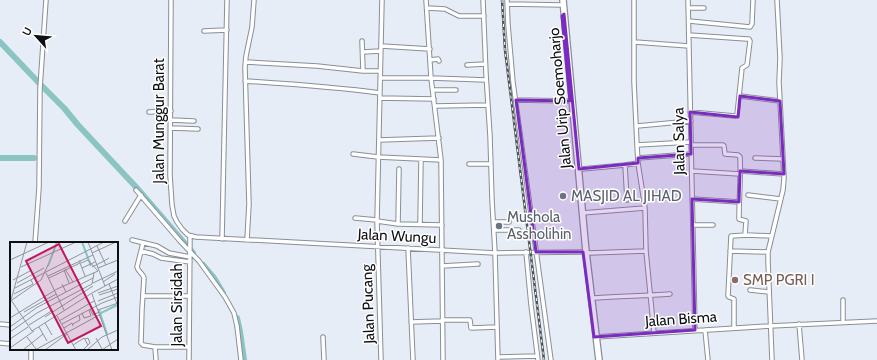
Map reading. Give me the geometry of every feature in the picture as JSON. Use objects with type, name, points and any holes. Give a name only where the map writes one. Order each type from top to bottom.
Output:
[{"type":"highway","name":"Jalan Urip Soemoharjo","points":[[561,2],[585,252],[595,337]]},
{"type":"highway","name":"Jalan Urip Soemoharjo","points":[[563,15],[585,252],[598,360]]},
{"type":"street","points":[[35,242],[39,188],[40,80],[46,0]]},
{"type":"street","name":"Jalan Munggur Barat","points":[[171,0],[171,180],[173,211],[174,216],[182,230],[190,236]]},
{"type":"street","points":[[222,239],[227,0]]},
{"type":"street","points":[[247,240],[249,204],[245,81],[254,0]]},
{"type":"street","name":"Jalan Pucang","points":[[381,360],[377,221],[382,0]]},
{"type":"street","points":[[426,0],[431,78],[441,160],[443,360]]},
{"type":"street","points":[[483,0],[495,253],[498,358],[537,358],[526,252]]},
{"type":"street","points":[[634,0],[634,82],[638,163],[645,208],[646,251],[654,333]]},
{"type":"street","name":"Jalan Salya","points":[[688,0],[695,330]]},
{"type":"street","points":[[689,21],[750,27],[752,24],[753,0]]},
{"type":"street","points":[[772,360],[767,265],[768,252],[784,183],[777,0]]},
{"type":"street","points":[[550,360],[513,82],[508,32],[507,2],[561,2]]},
{"type":"street","points":[[427,8],[445,9],[458,15],[484,16]]},
{"type":"street","points":[[688,8],[704,8]]},
{"type":"street","points":[[204,31],[227,30]]},
{"type":"street","points":[[689,35],[750,40],[747,65],[742,68],[738,113],[736,116],[690,112]]},
{"type":"street","points":[[362,41],[363,71]]},
{"type":"street","points":[[635,42],[689,46]]},
{"type":"street","points":[[380,46],[430,49]]},
{"type":"street","points":[[363,52],[380,51]]},
{"type":"street","points":[[430,60],[438,59],[439,61]]},
{"type":"street","points":[[246,62],[380,71]]},
{"type":"street","points":[[467,65],[485,64]]},
{"type":"street","points":[[380,78],[486,80]]},
{"type":"street","points":[[245,81],[336,87],[380,93]]},
{"type":"street","points":[[433,90],[456,90]]},
{"type":"street","points":[[740,96],[780,101]]},
{"type":"street","points":[[380,98],[434,99]]},
{"type":"street","points":[[516,100],[570,101]]},
{"type":"street","points":[[435,106],[488,105]]},
{"type":"street","points":[[149,112],[171,111]]},
{"type":"street","points":[[171,120],[194,121]]},
{"type":"street","points":[[637,126],[690,121]]},
{"type":"street","points":[[171,128],[198,129]]},
{"type":"street","points":[[379,140],[439,138]]},
{"type":"street","points":[[637,145],[724,145],[725,154],[738,155],[740,157],[740,219],[746,221],[745,235]]},
{"type":"street","points":[[353,154],[421,160],[441,160]]},
{"type":"street","points":[[638,158],[691,154]]},
{"type":"street","points":[[755,158],[783,159]]},
{"type":"street","points":[[420,224],[421,160]]},
{"type":"street","points":[[578,168],[582,169],[638,163]]},
{"type":"street","points":[[469,164],[491,164]]},
{"type":"street","points":[[625,165],[627,200]]},
{"type":"street","points":[[398,224],[399,169]]},
{"type":"street","points":[[692,171],[784,174]]},
{"type":"street","points":[[136,190],[199,261],[225,297],[232,310],[237,326],[241,360]]},
{"type":"street","points":[[748,195],[781,199]]},
{"type":"street","points":[[126,221],[141,196]]},
{"type":"street","points":[[692,199],[739,202]]},
{"type":"street","points":[[582,213],[645,208]]},
{"type":"street","points":[[355,218],[398,224],[442,225]]},
{"type":"street","points":[[493,222],[510,222]]},
{"type":"street","points":[[693,224],[713,225]]},
{"type":"street","points":[[494,230],[519,230]]},
{"type":"street","points":[[734,328],[734,299],[729,298],[728,296],[731,235],[772,236]]},
{"type":"street","name":"Jalan Wungu","points":[[190,236],[222,239],[495,253],[590,253],[646,251]]},
{"type":"street","name":"Jalan Sirsidah","points":[[189,360],[190,236]]},
{"type":"street","points":[[132,240],[157,246],[169,253],[190,257]]},
{"type":"street","points":[[143,243],[137,267],[144,277],[141,343],[143,345],[154,347],[189,347]]},
{"type":"street","points":[[408,248],[413,360]]},
{"type":"street","points":[[141,251],[154,254],[161,258],[190,262]]},
{"type":"street","points":[[730,251],[768,252]]},
{"type":"street","points":[[442,266],[478,264]]},
{"type":"street","points":[[750,290],[769,292]]},
{"type":"street","points":[[591,297],[670,294]]},
{"type":"street","points":[[143,296],[189,296]]},
{"type":"street","points":[[843,300],[843,322]]},
{"type":"street","points":[[411,322],[470,320],[472,328],[497,327]]},
{"type":"street","name":"Jalan Bisma","points":[[595,337],[799,324],[877,321]]},
{"type":"street","points":[[0,324],[10,325]]},
{"type":"street","points":[[799,324],[802,360]]},
{"type":"street","points":[[705,330],[708,360]]},
{"type":"street","points":[[323,337],[324,360]]},
{"type":"street","points":[[0,343],[10,344]]},
{"type":"street","points":[[154,347],[156,360]]},
{"type":"highlighted area","points":[[564,14],[579,169],[638,163],[638,158],[691,154],[690,112],[738,117],[740,96],[780,101],[784,174],[740,171],[739,202],[692,199],[695,330],[594,337],[583,252],[536,252],[516,100],[570,101],[562,16]]},
{"type":"waterway","points":[[0,42],[64,108],[136,187],[193,253]]},
{"type":"waterway","points":[[0,158],[34,158]]},
{"type":"waterway","points":[[203,265],[214,278],[223,293]]},
{"type":"waterway","points":[[237,318],[244,360]]},
{"type":"railway","points":[[502,0],[505,50],[544,360]]},
{"type":"place","name":"MASJID AL JIHAD","points":[[563,196]]},
{"type":"place","name":"Mushola Assholihin","points":[[499,226]]},
{"type":"place","name":"SMP PGRI I","points":[[735,280]]}]
